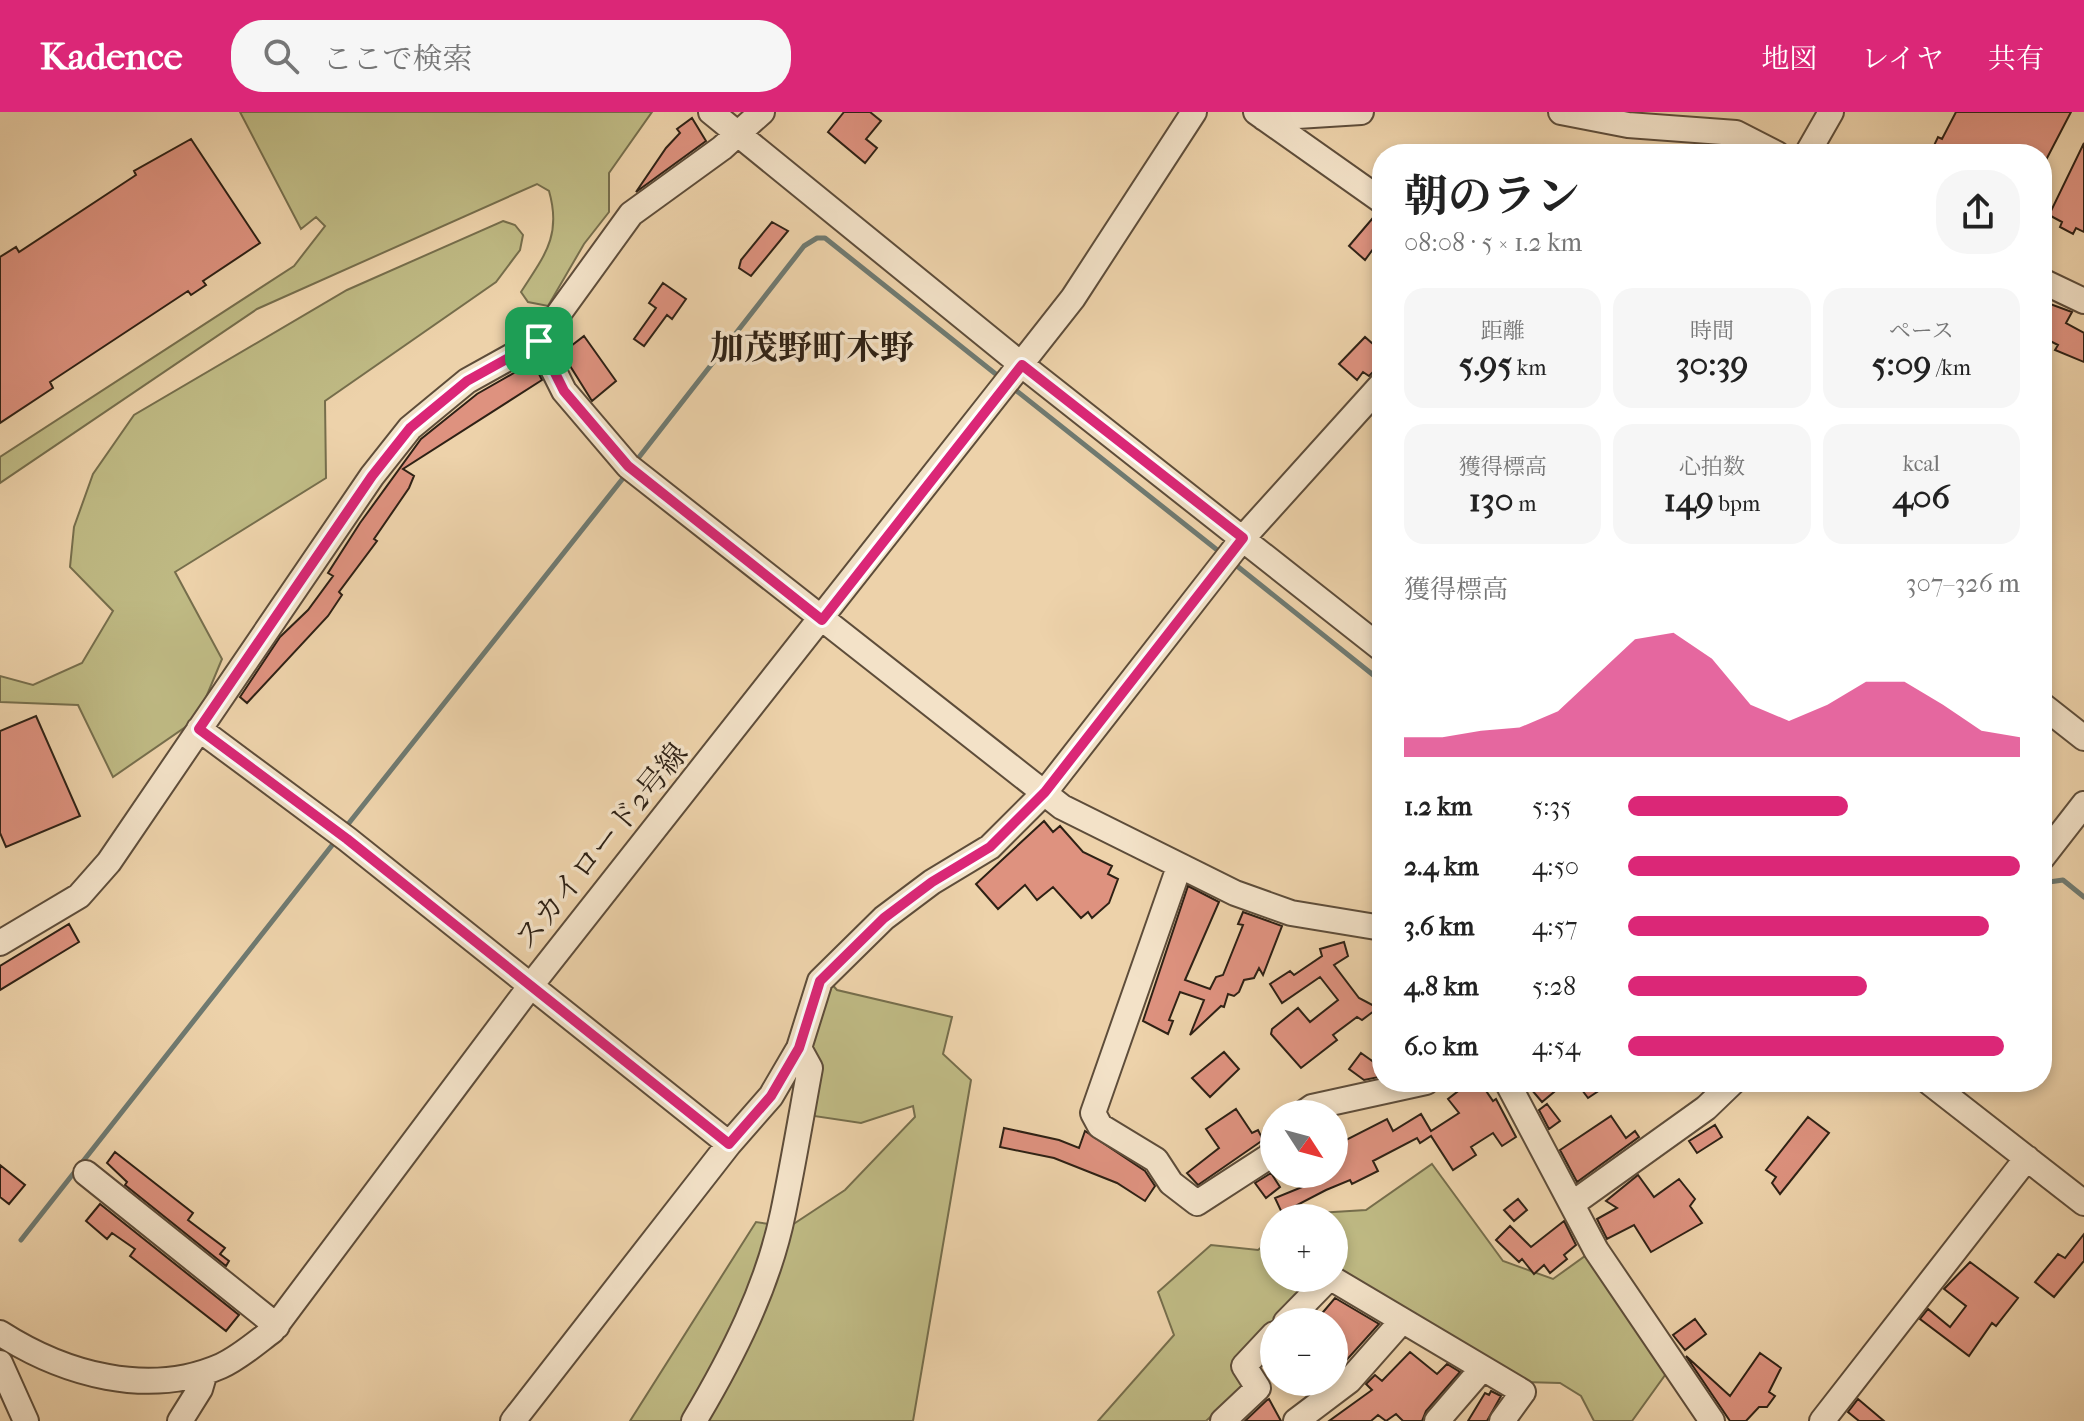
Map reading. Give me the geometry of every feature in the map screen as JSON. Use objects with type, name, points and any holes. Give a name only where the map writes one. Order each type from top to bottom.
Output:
[{"type":"street","points":[[711,112],[1012,378],[1233,551],[1372,642]]},
{"type":"street","points":[[0,943],[79,896],[109,862],[372,476],[410,428],[467,381],[539,341],[631,214],[722,148],[762,112]]},
{"type":"street","name":"スカイロード2号線","points":[[0,1333],[26,1349],[77,1370],[138,1381],[167,1381],[225,1364],[277,1326],[532,984],[1012,378],[1122,225],[1194,112]]},
{"type":"street","points":[[1260,115],[1361,112]]},
{"type":"street","points":[[1561,112],[1628,125],[1736,133],[1757,144]]},
{"type":"street","points":[[1813,144],[1831,112]]},
{"type":"street","points":[[1260,115],[1372,194]]},
{"type":"street","points":[[2052,286],[2084,301]]},
{"type":"street","points":[[539,341],[564,391],[630,469],[1062,807],[1122,834],[1231,892],[1291,913],[1372,926]]},
{"type":"street","points":[[513,1421],[729,1144],[771,1096],[799,1048],[820,981],[842,956],[932,882],[990,847],[1045,792],[1233,551],[1372,395]]},
{"type":"street","points":[[2052,713],[2084,738]]},
{"type":"street","points":[[199,729],[532,984],[729,1144]]},
{"type":"street","points":[[2052,845],[2084,804]]},
{"type":"street","points":[[1179,867],[1093,1113],[1100,1126],[1156,1160],[1171,1183],[1197,1203],[1260,1162]]},
{"type":"street","points":[[694,1421],[729,1362],[763,1280],[783,1214],[810,1068],[799,1048]]},
{"type":"street","points":[[1344,1100],[1380,1092]]},
{"type":"street","points":[[1497,1092],[1508,1105],[1517,1106]]},
{"type":"street","points":[[1511,1092],[1596,1250],[1712,1421]]},
{"type":"street","points":[[1572,1204],[1706,1108],[1723,1092]]},
{"type":"street","points":[[1942,1092],[2084,1203]]},
{"type":"street","points":[[1822,1421],[2027,1158]]},
{"type":"street","points":[[86,1173],[277,1326]]},
{"type":"street","points":[[1348,1289],[1523,1392],[1502,1421]]},
{"type":"street","points":[[1300,1308],[1316,1292]]},
{"type":"street","points":[[1296,1421],[1349,1381],[1402,1321]]},
{"type":"street","points":[[1223,1421],[1258,1388],[1244,1366],[1260,1349]]},
{"type":"street","points":[[0,1363],[26,1421]]},
{"type":"street","points":[[1437,1421],[1481,1370]]},
{"type":"street","points":[[188,1418],[205,1372]]},
{"type":"shaded area","points":[[240,112],[652,112],[609,173],[609,212],[584,244],[548,306],[528,302],[521,292],[543,256],[552,233],[549,191],[537,184],[257,309],[0,483],[0,457],[294,266],[325,226],[316,217],[301,229]]},
{"type":"shaded area","points":[[503,221],[515,225],[523,235],[520,250],[496,282],[325,401],[326,478],[175,572],[222,659],[197,719],[113,777],[78,705],[0,702],[0,676],[33,685],[82,663],[113,611],[70,567],[74,527],[93,474],[134,415],[347,290]]},
{"type":"shaded area","points":[[829,981],[837,990],[952,1017],[943,1054],[971,1080],[913,1421],[630,1421],[756,1222],[789,1227],[845,1190],[915,1117],[913,1106],[861,1123],[814,1116],[821,1065],[807,1047]]},
{"type":"shaded area","points":[[1432,1164],[1503,1261],[1553,1279],[1592,1251],[1673,1364],[1632,1421],[1594,1421],[1581,1396],[1560,1383],[1521,1382],[1348,1278],[1348,1211],[1366,1210]]},
{"type":"shaded area","points":[[1211,1245],[1260,1248],[1260,1292],[1302,1292],[1287,1308],[1260,1308],[1260,1336],[1235,1362],[1245,1385],[1206,1421],[1098,1421],[1174,1335],[1158,1292]]},
{"type":"building","points":[[844,112],[870,112],[881,121],[866,139],[877,148],[865,163],[828,132]]},
{"type":"building","points":[[1956,112],[2071,112],[2052,148],[2052,144],[1935,144],[1938,137],[1942,139]]},
{"type":"building","points":[[692,118],[706,141],[636,192],[680,133],[677,129]]},
{"type":"building","points":[[191,139],[260,243],[203,281],[206,285],[191,295],[188,291],[50,382],[53,388],[0,423],[0,257],[16,247],[19,252],[136,175],[134,171]]},
{"type":"building","points":[[2084,143],[2084,232],[2076,228],[2073,234],[2060,227],[2062,222],[2052,217],[2052,209]]},
{"type":"building","points":[[1372,219],[1372,251],[1365,260],[1349,246]]},
{"type":"building","points":[[772,222],[788,231],[751,276],[739,268],[741,260]]},
{"type":"building","points":[[663,283],[686,299],[672,319],[667,315],[644,346],[634,339],[656,308],[649,303]]},
{"type":"building","points":[[2052,305],[2072,312],[2066,323],[2084,333],[2084,362],[2055,350],[2058,345],[2052,342]]},
{"type":"building","points":[[584,336],[616,381],[592,401],[562,353]]},
{"type":"building","points":[[1365,337],[1372,343],[1372,373],[1369,376],[1363,372],[1357,380],[1339,364]]},
{"type":"building","points":[[533,362],[542,380],[403,469],[414,476],[409,488],[374,539],[377,541],[339,592],[342,595],[328,616],[247,703],[240,697],[280,637],[308,610],[333,576],[328,573],[360,523],[421,439],[477,394]]},
{"type":"building","points":[[36,716],[80,816],[6,847],[0,833],[0,731]]},
{"type":"building","points":[[1044,821],[1053,832],[1060,826],[1083,852],[1112,866],[1108,874],[1118,879],[1109,903],[1092,918],[1088,912],[1081,918],[1053,887],[1037,900],[1025,885],[998,909],[976,884]]},
{"type":"building","points":[[1188,886],[1219,902],[1185,980],[1210,989],[1216,977],[1223,975],[1243,925],[1238,924],[1243,912],[1282,926],[1263,975],[1259,968],[1254,978],[1244,980],[1239,992],[1234,996],[1228,994],[1224,1007],[1221,1006],[1190,1035],[1204,1000],[1180,992],[1169,1020],[1173,1021],[1168,1034],[1143,1021]]},
{"type":"building","points":[[69,924],[79,942],[0,990],[0,966]]},
{"type":"building","points":[[1344,942],[1348,956],[1334,965],[1359,998],[1372,1005],[1372,1012],[1362,1020],[1357,1017],[1333,1035],[1337,1040],[1301,1068],[1271,1034],[1272,1029],[1298,1008],[1310,1022],[1338,1000],[1320,977],[1282,1003],[1270,984],[1290,971],[1294,975],[1322,956],[1320,949]]},
{"type":"building","points":[[1224,1052],[1239,1069],[1210,1097],[1192,1078]]},
{"type":"building","points":[[1361,1053],[1372,1061],[1372,1078],[1364,1080],[1349,1069]]},
{"type":"building","points":[[1457,1092],[1487,1092],[1493,1101],[1496,1099],[1516,1137],[1502,1146],[1493,1133],[1471,1147],[1476,1155],[1453,1170],[1431,1136],[1420,1143],[1417,1138],[1373,1161],[1378,1171],[1352,1184],[1348,1181],[1348,1139],[1387,1119],[1393,1131],[1421,1114],[1431,1131],[1459,1113],[1448,1099]]},
{"type":"building","points":[[1534,1092],[1554,1092],[1542,1102]]},
{"type":"building","points":[[1584,1092],[1597,1092],[1588,1098]]},
{"type":"building","points":[[1547,1104],[1560,1121],[1549,1129],[1539,1110]]},
{"type":"building","points":[[1236,1109],[1252,1133],[1258,1130],[1260,1142],[1198,1185],[1187,1173],[1219,1148],[1206,1129]]},
{"type":"building","points":[[1611,1116],[1626,1138],[1635,1131],[1639,1137],[1577,1182],[1560,1150]]},
{"type":"building","points":[[1808,1117],[1829,1133],[1780,1194],[1772,1183],[1776,1177],[1766,1170]]},
{"type":"building","points":[[1715,1125],[1722,1137],[1697,1153],[1689,1141]]},
{"type":"building","points":[[1004,1128],[1059,1140],[1079,1148],[1085,1131],[1145,1171],[1155,1186],[1145,1201],[1117,1183],[1054,1158],[1000,1147]]},
{"type":"building","points":[[115,1152],[193,1213],[188,1220],[225,1248],[220,1254],[229,1261],[226,1266],[125,1185],[127,1182],[107,1163]]},
{"type":"building","points":[[0,1165],[25,1185],[9,1204],[0,1197]]},
{"type":"building","points":[[1638,1175],[1654,1197],[1679,1179],[1695,1199],[1690,1206],[1702,1223],[1651,1252],[1634,1225],[1607,1239],[1597,1219],[1617,1208],[1606,1201]]},
{"type":"building","points":[[1260,1180],[1260,1188],[1279,1188],[1266,1198],[1255,1183]]},
{"type":"building","points":[[1300,1188],[1331,1188],[1299,1204],[1278,1204],[1275,1198]]},
{"type":"building","points":[[1518,1199],[1527,1210],[1514,1221],[1504,1210]]},
{"type":"building","points":[[100,1204],[239,1315],[226,1331],[130,1256],[135,1249],[112,1233],[107,1239],[86,1221]]},
{"type":"building","points":[[1564,1221],[1576,1245],[1564,1255],[1567,1259],[1550,1273],[1544,1265],[1534,1274],[1522,1259],[1519,1262],[1496,1240],[1510,1226],[1531,1247]]},
{"type":"building","points":[[2084,1234],[2084,1261],[2054,1297],[2035,1282],[2058,1254],[2065,1258]]},
{"type":"building","points":[[1970,1262],[2018,1298],[1996,1326],[1992,1323],[1969,1356],[1920,1319],[1928,1309],[1950,1327],[1966,1306],[1944,1289]]},
{"type":"building","points":[[1335,1298],[1379,1324],[1348,1358],[1348,1308],[1326,1308]]},
{"type":"building","points":[[1695,1319],[1706,1334],[1685,1350],[1673,1335]]},
{"type":"building","points":[[1410,1352],[1437,1374],[1447,1364],[1460,1372],[1426,1411],[1422,1421],[1403,1421],[1396,1414],[1386,1421],[1378,1415],[1371,1421],[1329,1421],[1372,1390],[1366,1384],[1375,1375],[1382,1381]]},
{"type":"building","points":[[1760,1353],[1781,1368],[1769,1392],[1775,1396],[1767,1407],[1759,1407],[1746,1421],[1730,1421],[1686,1356],[1730,1396]]},
{"type":"building","points":[[1491,1391],[1501,1396],[1487,1421],[1468,1421],[1485,1393],[1489,1395]]},
{"type":"building","points":[[1858,1399],[1884,1421],[1859,1421],[1848,1412]]},
{"type":"building","points":[[1267,1400],[1281,1421],[1245,1421]]},
{"type":"waterway","points":[[636,461],[804,246],[817,238],[825,238],[1002,379]]},
{"type":"waterway","points":[[1013,388],[1221,553]]},
{"type":"waterway","points":[[345,828],[628,472]]},
{"type":"waterway","points":[[1232,562],[1372,674]]},
{"type":"waterway","points":[[21,1240],[337,839]]},
{"type":"waterway","points":[[2052,882],[2063,880],[2084,897]]},
{"type":"district","name":"加茂野町木野","points":[[812,347]]},
{"type":"route","points":[[539,341],[564,391],[628,466],[822,620],[1022,365],[1243,538],[1045,792],[990,847],[932,882],[884,918],[820,981],[799,1048],[771,1096],[729,1144],[347,839],[199,729],[372,476],[410,428],[467,381],[539,341]]}]
